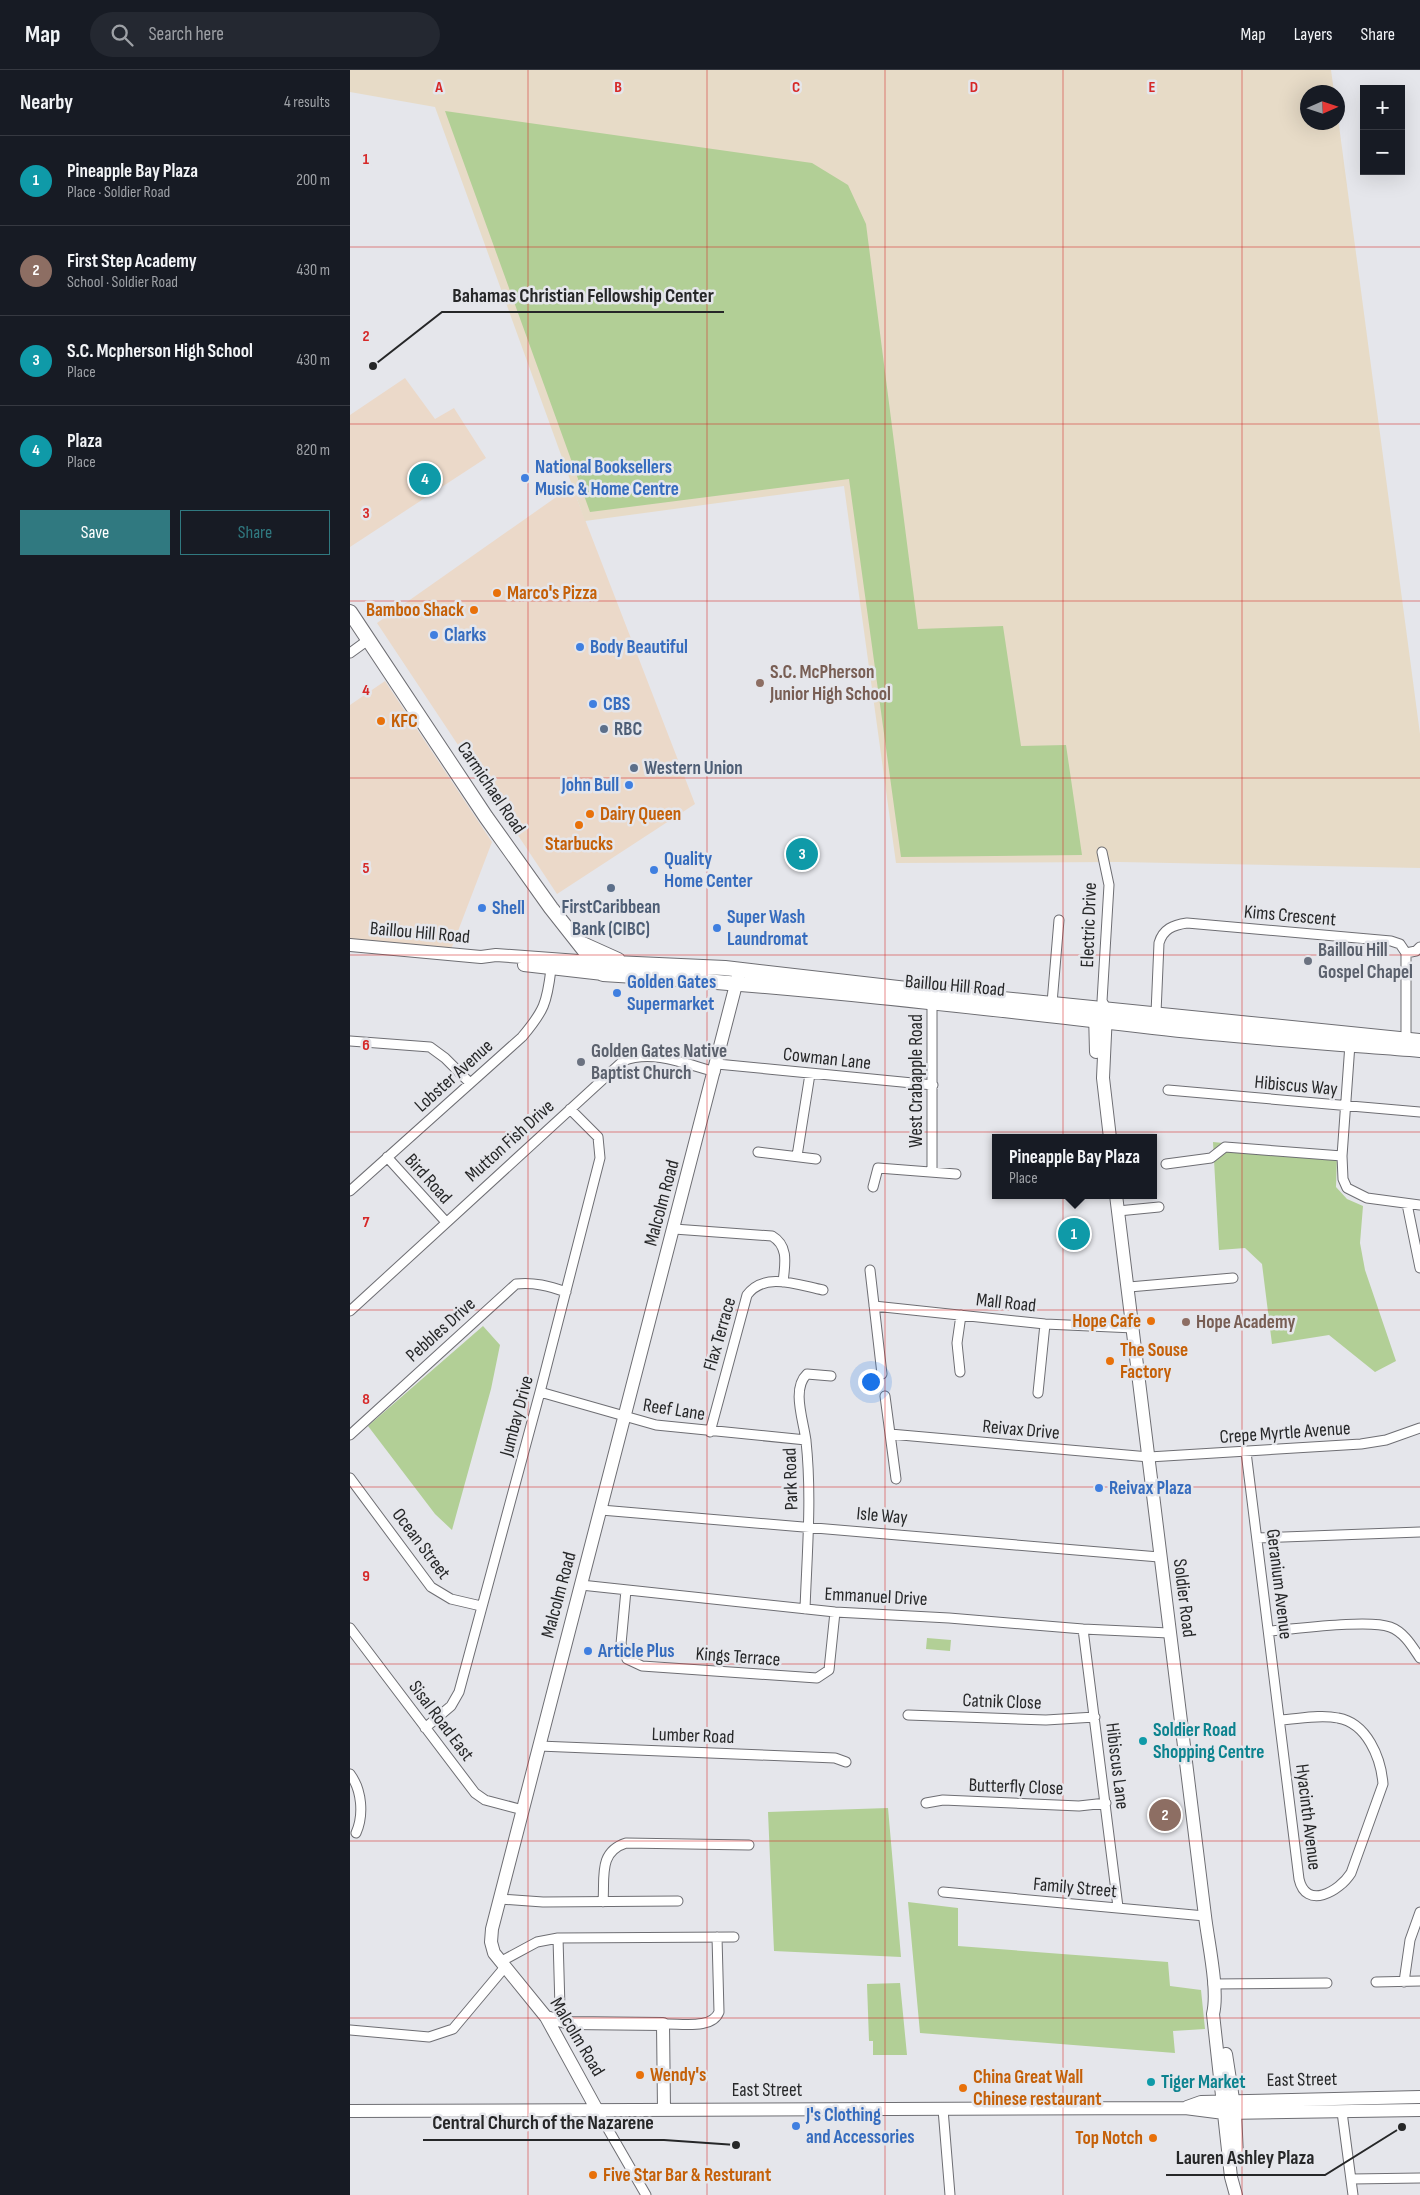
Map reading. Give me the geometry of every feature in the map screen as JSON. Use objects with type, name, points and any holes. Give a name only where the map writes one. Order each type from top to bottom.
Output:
[{"type":"main road","name":"Carmichael Road","points":[[350,612],[486,817],[578,942],[622,962]]},
{"type":"main road","points":[[578,942],[603,974]]},
{"type":"main road","name":"Baillou Hill Road","points":[[350,945],[487,957],[496,955],[740,969],[932,997],[1101,1012],[1350,1044],[1420,1050]]},
{"type":"main road","name":"Baillou Hill Road","points":[[487,957],[495,961],[603,974],[738,985],[1052,1003],[1101,1012],[1156,1014],[1413,1040]]},
{"type":"main road","name":"Malcolm Road","points":[[597,2110],[546,2017],[494,1953],[491,1942],[492,1929],[738,985],[740,969]]},
{"type":"main road","points":[[1101,1012],[1103,1078],[1110,1134]]},
{"type":"main road","name":"Soldier Road","points":[[1116,1199],[1150,1457],[1160,1557],[1205,1916],[1215,2006],[1213,2014],[1229,2107],[1237,2176],[1235,2189]]},
{"type":"main road","points":[[546,2017],[570,2023],[663,2024],[664,2109]]},
{"type":"main road","name":"East Street","points":[[350,2111],[1185,2108],[1229,2107],[1341,2098],[1420,2097]]},
{"type":"main road","points":[[1341,2098],[1342,2112]]},
{"type":"main road","name":"East Street","points":[[1229,2107],[1342,2112],[1420,2110]]},
{"type":"street","points":[[350,653],[368,640]]},
{"type":"street","name":"Electric Drive","points":[[1101,1012],[1109,884],[1102,852]]},
{"type":"street","points":[[1052,1003],[1060,920]]},
{"type":"street","name":"Kims Crescent","points":[[1156,1014],[1159,943],[1161,936],[1169,928],[1176,925],[1187,923],[1392,941],[1400,944],[1406,953]]},
{"type":"street","points":[[1413,1040],[1406,953],[1416,951],[1420,947]]},
{"type":"street","name":"Lobster Avenue","points":[[350,1190],[522,1038],[539,1017],[547,999],[551,969]]},
{"type":"street","name":"West Crabapple Road","points":[[932,997],[932,1171]]},
{"type":"street","points":[[350,1041],[430,1047],[445,1058],[470,1083]]},
{"type":"street","points":[[1350,1044],[1342,1156],[1343,1179],[1347,1188],[1367,1198],[1420,1205]]},
{"type":"street","name":"Mutton Fish Drive","points":[[350,1311],[610,1070],[631,1058],[646,1056],[716,1068]]},
{"type":"street","name":"Cowman Lane","points":[[716,1068],[933,1085]]},
{"type":"street","points":[[797,1156],[810,1074]]},
{"type":"street","name":"Hibiscus Way","points":[[1168,1090],[1420,1112]]},
{"type":"street","name":"Jumbay Drive","points":[[425,1728],[451,1706],[459,1692],[540,1392],[600,1158],[598,1137],[570,1109]]},
{"type":"street","points":[[1166,1164],[1211,1158],[1225,1147],[1342,1156]]},
{"type":"street","points":[[758,1152],[816,1159]]},
{"type":"street","name":"Bird Road","points":[[387,1157],[446,1222]]},
{"type":"street","points":[[873,1187],[878,1168],[956,1174]]},
{"type":"street","points":[[1407,1204],[1420,1268]]},
{"type":"street","points":[[1118,1211],[1159,1207]]},
{"type":"street","points":[[674,1229],[772,1236],[779,1240],[784,1250],[783,1282]]},
{"type":"street","points":[[870,1270],[882,1374]]},
{"type":"street","points":[[1129,1287],[1233,1278]]},
{"type":"street","name":"Flax Terrace","points":[[710,1432],[747,1295],[753,1287],[761,1283],[783,1282],[823,1290]]},
{"type":"street","name":"Pebbles Drive","points":[[350,1434],[516,1284],[545,1285],[566,1292]]},
{"type":"street","name":"Mall Road","points":[[874,1306],[1045,1324],[1134,1328]]},
{"type":"street","points":[[960,1372],[957,1344],[961,1315]]},
{"type":"street","points":[[1038,1393],[1045,1324]]},
{"type":"street","name":"Park Road","points":[[805,1609],[809,1495],[806,1440],[799,1393],[800,1383],[807,1374],[831,1376]]},
{"type":"street","name":"Reef Lane","points":[[540,1392],[625,1418],[656,1425],[710,1432],[806,1440]]},
{"type":"street","points":[[885,1396],[896,1479]]},
{"type":"street","name":"Crepe Myrtle Avenue","points":[[1150,1457],[1361,1444],[1386,1440],[1420,1428]]},
{"type":"street","name":"Reivax Drive","points":[[890,1434],[1150,1457]]},
{"type":"street","name":"Geranium Avenue","points":[[1246,1452],[1280,1720]]},
{"type":"street","name":"Ocean Street","points":[[350,1478],[431,1588],[451,1599],[481,1606]]},
{"type":"street","name":"Isle Way","points":[[601,1510],[1160,1557]]},
{"type":"street","points":[[1257,1538],[1420,1532]]},
{"type":"street","name":"Emmanuel Drive","points":[[582,1585],[835,1612],[1170,1633]]},
{"type":"street","name":"Kings Terrace","points":[[626,1590],[621,1644],[627,1659],[642,1666],[817,1678],[829,1670],[835,1612]]},
{"type":"street","points":[[1270,1631],[1356,1625],[1390,1627],[1401,1633],[1420,1658]]},
{"type":"street","name":"Sisal Road East","points":[[350,1628],[475,1793],[485,1800],[523,1810]]},
{"type":"street","name":"Hibiscus Lane","points":[[1083,1629],[1118,1907]]},
{"type":"street","name":"Catnik Close","points":[[908,1715],[1046,1720],[1095,1717]]},
{"type":"street","name":"Hyacinth Avenue","points":[[1337,1717],[1349,1721],[1368,1740],[1382,1768],[1383,1784],[1351,1874],[1344,1884],[1325,1894],[1315,1895],[1301,1889],[1280,1720],[1337,1717]]},
{"type":"street","name":"Lumber Road","points":[[539,1746],[835,1758],[846,1762]]},
{"type":"street","points":[[350,1774],[362,1807],[360,1823],[356,1833]]},
{"type":"street","name":"Butterfly Close","points":[[926,1803],[943,1800],[1079,1806],[1106,1803]]},
{"type":"street","points":[[603,1902],[606,1860],[609,1852],[616,1846],[626,1843],[749,1845]]},
{"type":"street","name":"Family Street","points":[[943,1892],[1205,1916]]},
{"type":"street","points":[[500,1899],[543,1902],[678,1901]]},
{"type":"street","points":[[1404,1982],[1410,1940],[1420,1912]]},
{"type":"street","points":[[663,2024],[705,2023],[717,2016],[719,2012],[717,1937]]},
{"type":"street","points":[[350,2030],[429,2037],[453,2029],[503,1964],[537,1942],[558,1938],[734,1937]]},
{"type":"street","points":[[558,1938],[560,2008],[570,2023]]},
{"type":"street","points":[[1376,1982],[1420,1981]]},
{"type":"street","points":[[1213,1984],[1327,1983]]},
{"type":"street","points":[[943,2109],[950,2195]]},
{"type":"street","name":"Malcolm Road","points":[[597,2110],[646,2195]]},
{"type":"street","points":[[1342,2112],[1353,2195]]},
{"type":"street","points":[[1352,2179],[1420,2178]]},
{"type":"shaded area","points":[[350,70],[1331,70],[1333,85],[1300,85],[1300,130],[1340,130],[1420,734],[1420,868],[1120,862],[896,863],[844,486],[585,521],[435,107],[350,92]]},
{"type":"shaded area","points":[[405,378],[435,419],[454,408],[486,458],[350,547],[350,415]]},
{"type":"shaded area","points":[[572,486],[695,804],[557,894],[377,623]]},
{"type":"shaded area","points":[[385,681],[492,842],[450,952],[350,943],[350,705]]},
{"type":"green space","points":[[445,111],[812,163],[848,185],[866,224],[918,629],[1003,626],[1021,746],[1066,745],[1082,855],[901,857],[849,479],[590,512]]},
{"type":"green space","points":[[1213,1142],[1337,1154],[1336,1187],[1347,1199],[1363,1206],[1360,1243],[1365,1270],[1396,1361],[1375,1372],[1329,1335],[1272,1344],[1262,1264],[1245,1248],[1219,1250]]},
{"type":"green space","points":[[483,1326],[500,1345],[491,1389],[452,1530],[435,1514],[368,1426]]},
{"type":"green space","points":[[927,1638],[951,1640],[950,1651],[926,1649]]},
{"type":"green space","points":[[888,1808],[901,1957],[774,1951],[768,1812]]},
{"type":"green space","points":[[908,1902],[958,1908],[958,1946],[1168,1962],[1170,1986],[1201,1990],[1205,2029],[1173,2031],[1175,2053],[920,2033]]},
{"type":"green space","points":[[900,1983],[907,2055],[873,2055],[873,2041],[869,2041],[867,1984]]},
{"type":"place","name":"Bahamas Christian Fellowship Center","points":[[373,366]]},
{"type":"place","name":"National Booksellers Music & Home Centre","points":[[525,478]]},
{"type":"place","name":"Plaza","points":[[425,479]]},
{"type":"place","name":"Marco's Pizza","points":[[497,593]]},
{"type":"place","name":"Bamboo Shack","points":[[474,610]]},
{"type":"place","name":"Clarks","points":[[434,635]]},
{"type":"place","name":"Body Beautiful","points":[[580,647]]},
{"type":"place","name":"S.C. McPherson Junior High School","points":[[760,683]]},
{"type":"place","name":"CBS","points":[[593,704]]},
{"type":"place","name":"KFC","points":[[381,721]]},
{"type":"place","name":"RBC","points":[[604,729]]},
{"type":"place","name":"Western Union","points":[[634,768]]},
{"type":"place","name":"John Bull","points":[[629,785]]},
{"type":"place","name":"Dairy Queen","points":[[590,814]]},
{"type":"place","name":"Starbucks","points":[[579,825]]},
{"type":"place","name":"S.C. Mcpherson High School","points":[[802,854]]},
{"type":"place","name":"Quality Home Center","points":[[654,870]]},
{"type":"place","name":"FirstCaribbean Bank (CIBC)","points":[[611,888]]},
{"type":"place","name":"Shell","points":[[482,908]]},
{"type":"place","name":"Super Wash Laundromat","points":[[717,928]]},
{"type":"place","name":"Baillou Hill Gospel Chapel","points":[[1308,961]]},
{"type":"place","name":"Golden Gates Supermarket","points":[[617,993]]},
{"type":"place","name":"Golden Gates Native Baptist Church","points":[[581,1062]]},
{"type":"place","name":"Pineapple Bay Plaza","points":[[1074,1234]]},
{"type":"place","name":"Hope Cafe","points":[[1151,1321]]},
{"type":"place","name":"Hope Academy","points":[[1186,1322]]},
{"type":"place","name":"The Souse Factory","points":[[1110,1361]]},
{"type":"place","name":"Reivax Plaza","points":[[1099,1488]]},
{"type":"place","name":"Article Plus","points":[[588,1651]]},
{"type":"place","name":"Soldier Road Shopping Centre","points":[[1143,1741]]},
{"type":"place","name":"First Step Academy","points":[[1165,1815]]},
{"type":"place","name":"Wendy's","points":[[640,2075]]},
{"type":"place","name":"Tiger Market","points":[[1151,2082]]},
{"type":"place","name":"China Great Wall Chinese restaurant","points":[[963,2088]]},
{"type":"place","name":"J's Clothing and Accessories","points":[[796,2126]]},
{"type":"place","name":"Lauren Ashley Plaza","points":[[1402,2127]]},
{"type":"place","name":"Top Notch","points":[[1153,2138]]},
{"type":"place","name":"Central Church of the Nazarene","points":[[736,2145]]},
{"type":"place","name":"Five Star Bar & Resturant","points":[[593,2175]]}]
